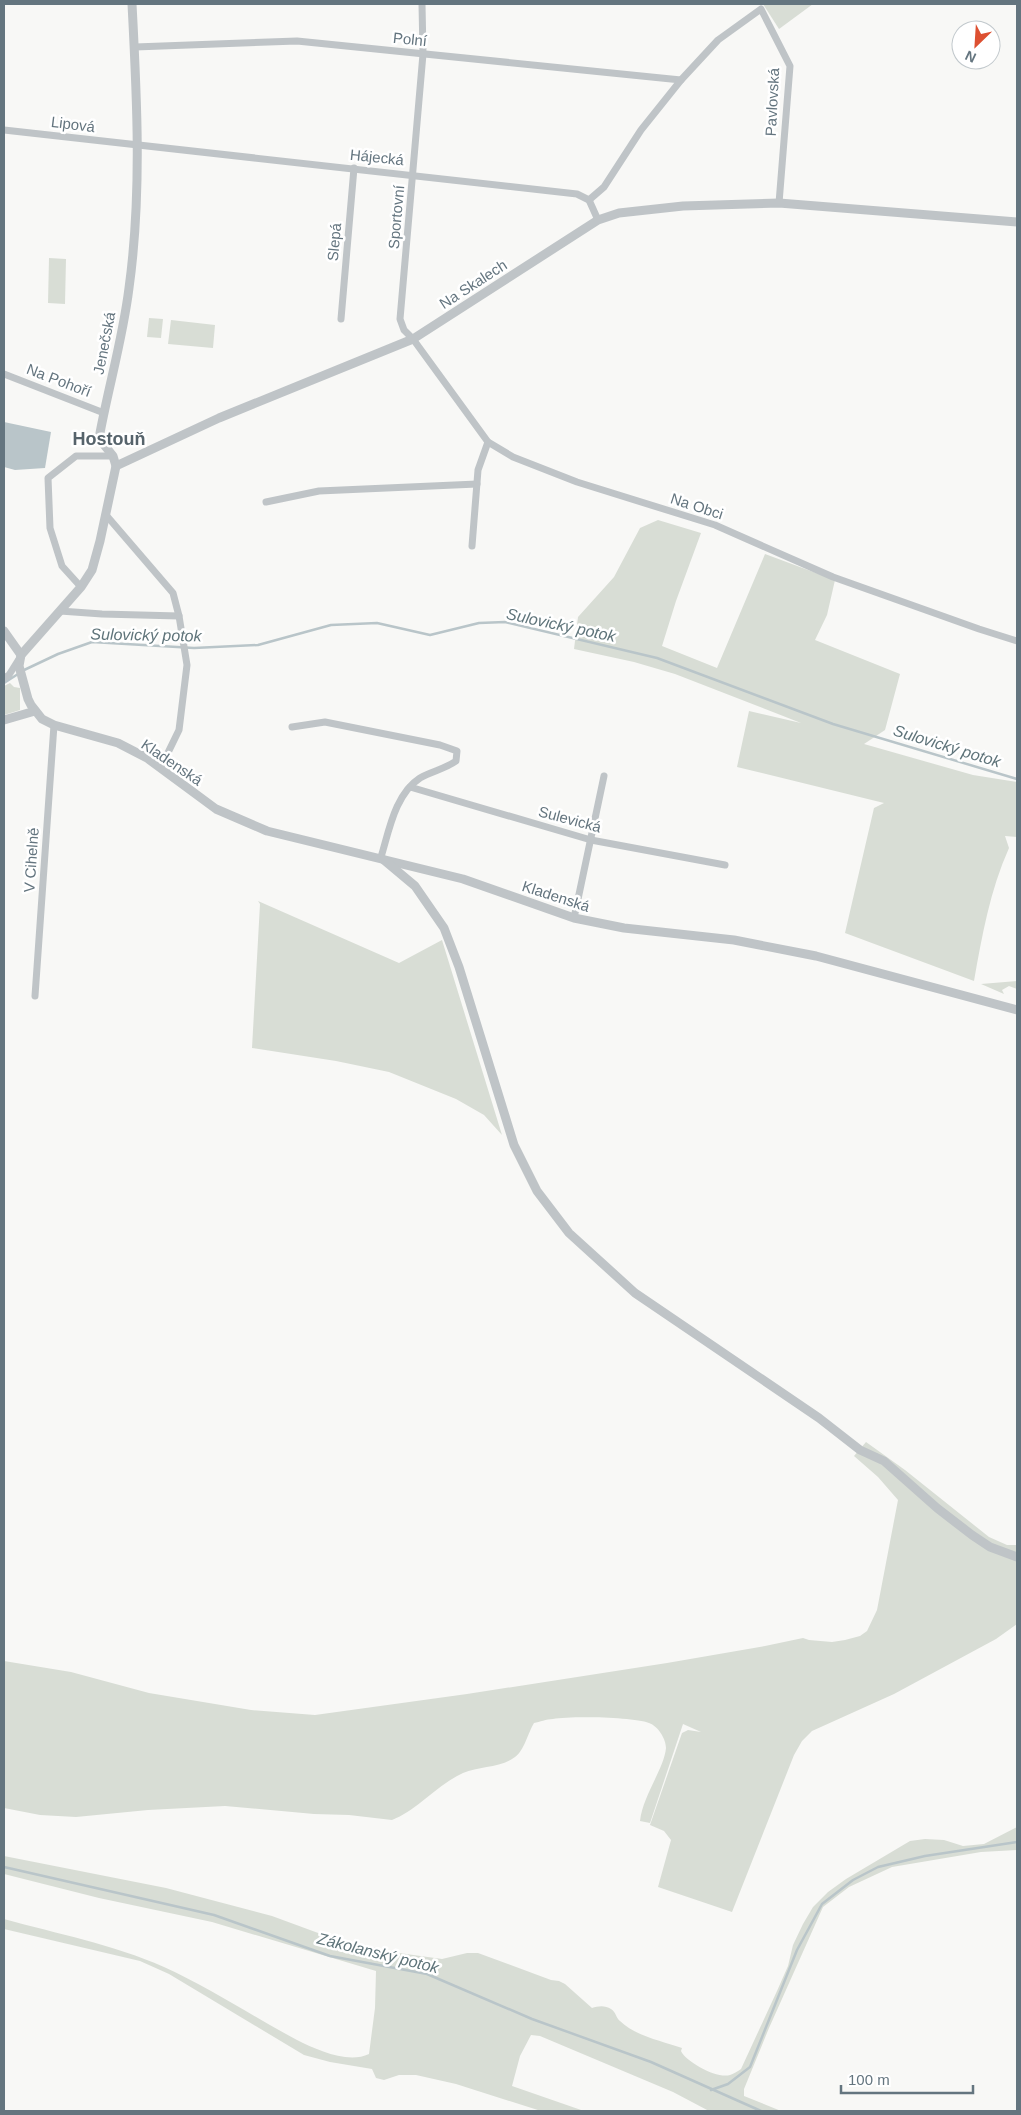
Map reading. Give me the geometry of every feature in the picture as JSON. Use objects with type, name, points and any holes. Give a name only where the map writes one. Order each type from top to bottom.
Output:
[{"type":"street","name":"Jenečská","points":[[21,655],[81,587],[92,570],[116,466],[113,456],[101,441],[100,434],[129,288],[138,146],[132,4]]},
{"type":"street","name":"Sportovní","points":[[413,339],[404,330],[400,319],[423,54],[422,4]]},
{"type":"street","name":"Pavlovská","points":[[681,80],[718,40],[762,9],[790,66],[779,203]]},
{"type":"street","name":"Polní","points":[[135,47],[297,41],[681,80]]},
{"type":"street","points":[[598,220],[589,200],[604,187],[641,130],[681,80]]},
{"type":"street","name":"Lipová","points":[[4,130],[138,146]]},
{"type":"street","name":"Hájecká","points":[[138,146],[354,168],[577,194],[589,200]]},
{"type":"street","name":"Slepá","points":[[341,318],[354,168]]},
{"type":"street","name":"Na Skalech","points":[[116,466],[219,418],[413,339],[598,220],[619,214],[683,206],[779,203],[1017,222]]},
{"type":"street","name":"Na Obci","points":[[413,339],[488,442],[513,457],[577,482],[715,526],[833,577],[1017,641]]},
{"type":"street","name":"Na Pohoří","points":[[4,374],[104,413]]},
{"type":"street","points":[[472,546],[478,470],[488,442]]},
{"type":"street","points":[[81,587],[62,566],[50,528],[48,478],[76,456],[113,456]]},
{"type":"street","points":[[266,502],[319,491],[477,484]]},
{"type":"street","points":[[106,515],[174,593],[187,665],[179,730],[161,767]]},
{"type":"street","points":[[60,611],[178,616]]},
{"type":"street","points":[[4,631],[21,655],[9,675],[4,678]]},
{"type":"street","name":"Kladenská","points":[[21,655],[21,674],[28,699],[38,716],[54,725],[118,743],[161,767],[216,809],[267,831],[381,857],[463,879],[574,918],[624,928],[734,940],[816,956],[1017,1010]]},
{"type":"street","points":[[4,720],[35,711]]},
{"type":"street","points":[[292,727],[324,722],[440,745],[457,751],[456,761],[416,781],[400,800],[381,857]]},
{"type":"street","name":"V Cihelně","points":[[35,996],[54,725]]},
{"type":"street","points":[[574,918],[604,776]]},
{"type":"street","name":"Sulevická","points":[[410,787],[590,840],[726,865]]},
{"type":"street","name":"Kladenská","points":[[381,857],[415,886],[444,928],[459,967],[514,1145],[537,1190],[569,1233],[635,1293],[819,1418],[860,1450],[884,1461],[937,1508],[972,1535],[990,1547],[1017,1557]]},
{"type":"shaded area","points":[[763,4],[813,4],[779,29]]},
{"type":"shaded area","points":[[49,258],[66,259],[65,304],[48,303]]},
{"type":"shaded area","points":[[149,318],[163,319],[161,338],[147,337]]},
{"type":"shaded area","points":[[171,320],[215,325],[213,348],[168,344]]},
{"type":"shaded area","points":[[4,422],[51,432],[45,468],[15,470],[4,467]]},
{"type":"shaded area","points":[[658,520],[701,533],[662,646],[717,668],[765,554],[835,580],[827,615],[815,640],[900,674],[885,730],[864,744],[973,775],[1017,782],[1017,837],[1005,836],[1009,848],[992,897],[974,981],[845,933],[874,808],[884,803],[737,767],[749,711],[801,723],[675,674],[634,662],[574,649],[578,617],[614,577],[640,528]]},
{"type":"shaded area","points":[[10,683],[14,687],[20,688],[20,710],[4,715],[4,686]]},
{"type":"shaded area","points":[[258,901],[399,963],[442,940],[502,1135],[484,1115],[456,1099],[389,1072],[336,1061],[252,1048],[260,904]]},
{"type":"shaded area","points":[[1017,981],[1017,989],[1009,986],[1002,990],[1004,994],[981,984]]},
{"type":"shaded area","points":[[866,1442],[905,1470],[989,1537],[1007,1545],[1017,1545],[1017,1624],[996,1639],[894,1694],[812,1731],[802,1741],[794,1755],[732,1912],[658,1887],[671,1840],[664,1831],[650,1825],[682,1733],[688,1730],[701,1732],[683,1724],[650,1823],[640,1821],[645,1802],[662,1765],[666,1748],[663,1737],[649,1723],[630,1719],[587,1717],[548,1719],[534,1723],[523,1746],[515,1757],[509,1761],[476,1769],[453,1778],[410,1811],[392,1820],[225,1806],[148,1810],[76,1817],[40,1815],[4,1808],[4,1661],[71,1672],[149,1693],[251,1710],[315,1715],[667,1663],[803,1638],[832,1642],[860,1636],[867,1631],[877,1610],[898,1500],[878,1477],[854,1456]]},
{"type":"shaded area","points":[[1017,1827],[1017,1850],[981,1852],[892,1867],[849,1887],[823,1907],[744,2089],[744,2096],[781,2111],[709,2111],[673,2092],[540,2036],[531,2035],[520,2056],[512,2086],[584,2111],[541,2111],[456,2084],[416,2075],[399,2075],[384,2080],[376,2078],[372,2069],[330,2062],[304,2055],[169,1974],[140,1961],[4,1929],[4,1919],[125,1952],[181,1975],[314,2048],[342,2057],[361,2057],[369,2054],[375,2008],[376,1971],[212,1922],[99,1898],[4,1874],[4,1856],[166,1888],[272,1916],[329,1937],[399,1953],[442,1959],[467,1953],[478,1953],[565,1984],[592,2008],[602,2006],[613,2010],[620,2021],[633,2031],[682,2048],[681,2051],[684,2055],[702,2069],[724,2076],[731,2075],[741,2069],[788,1966],[793,1945],[803,1924],[813,1907],[828,1892],[846,1879],[910,1841],[925,1839],[944,1840],[963,1846],[984,1844]]},
{"type":"waterway","name":"Sulovický potok","points":[[22,671],[58,654],[92,642],[194,648],[258,645],[331,625],[377,623],[430,635],[479,623],[505,622],[657,658],[833,724],[1017,779]]},
{"type":"waterway","name":"Sulovický potok","points":[[4,683],[18,674]]},
{"type":"waterway","points":[[711,2090],[728,2084],[750,2067],[797,1950],[822,1904],[853,1880],[878,1867],[925,1856],[1017,1842]]},
{"type":"waterway","name":"Zákolanský potok","points":[[4,1867],[214,1915],[330,1956],[427,1974],[532,2019],[651,2062],[761,2111]]},
{"type":"district","name":"Hostouň","points":[[109,439]]}]
